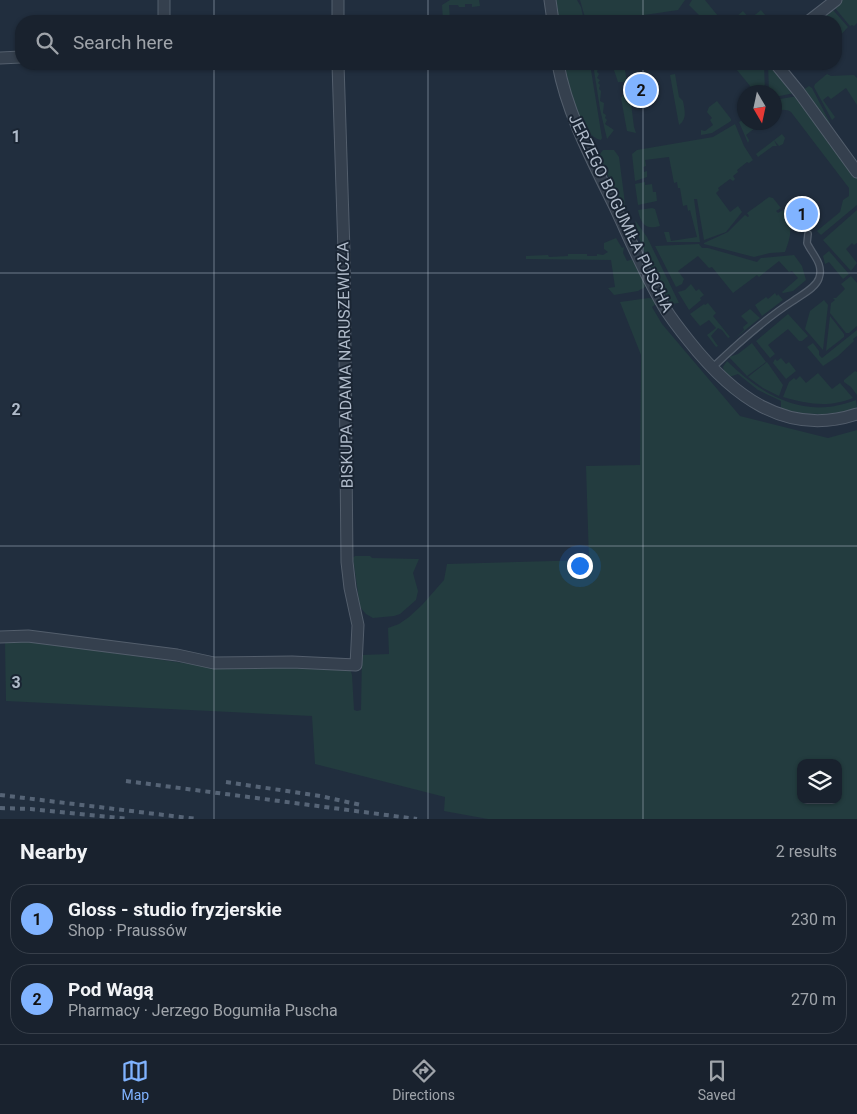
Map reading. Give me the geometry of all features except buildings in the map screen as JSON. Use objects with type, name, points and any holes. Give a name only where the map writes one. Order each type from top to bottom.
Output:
[{"type":"street","points":[[164,0],[164,15]]},
{"type":"street","points":[[338,0],[338,15]]},
{"type":"street","points":[[550,0],[551,15]]},
{"type":"street","points":[[816,15],[835,0]]},
{"type":"street","points":[[0,58],[15,57]]},
{"type":"street","name":"BISKUPA ADAMA NARUSZEWICZA","points":[[0,637],[28,636],[177,655],[214,663],[292,662],[356,665],[358,625],[347,562],[344,252],[338,70]]},
{"type":"street","name":"JERZEGO BOGUMIŁA PUSCHA","points":[[559,70],[564,90],[588,150],[658,296],[671,318],[712,368],[749,401],[776,414],[817,421],[857,414]]},
{"type":"street","points":[[781,70],[857,172]]},
{"type":"lane","points":[[712,368],[817,282],[820,276],[819,267],[816,257],[807,243],[808,234]]},
{"type":"green space","points":[[450,0],[479,0],[480,6],[472,7],[472,4],[465,4],[465,7],[449,5],[450,15],[443,15],[442,5]]},
{"type":"green space","points":[[556,0],[577,0],[583,15],[558,15]]},
{"type":"green space","points":[[580,0],[685,0],[678,10],[644,15],[584,15]]},
{"type":"green space","points":[[692,0],[705,0],[717,15],[699,15],[689,5]]},
{"type":"green space","points":[[841,0],[857,0],[857,23],[854,26],[850,26],[834,5]]},
{"type":"green space","points":[[830,9],[837,15],[822,15]]},
{"type":"green space","points":[[761,10],[765,15],[755,15]]},
{"type":"green space","points":[[743,11],[746,15],[738,15]]},
{"type":"green space","points":[[842,20],[848,27],[842,34]]},
{"type":"green space","points":[[566,70],[591,70],[601,140],[593,136],[586,129],[572,95]]},
{"type":"green space","points":[[594,70],[598,70],[599,74],[597,78],[600,80],[598,83],[601,91],[600,101],[604,103],[603,113],[606,115],[605,118],[607,120],[605,124],[614,130],[607,139]]},
{"type":"green space","points":[[614,70],[625,70],[627,82],[618,82]]},
{"type":"green space","points":[[737,70],[764,70],[765,85],[749,85]]},
{"type":"green space","points":[[768,70],[774,70],[787,82],[794,93],[782,96],[782,85],[769,85]]},
{"type":"green space","points":[[675,74],[679,97],[683,101],[685,111],[683,120],[679,125],[670,75]]},
{"type":"green space","points":[[827,74],[831,76],[854,75],[857,78],[857,105],[846,88],[831,99],[828,96],[823,100],[835,117],[832,120],[814,87]]},
{"type":"green space","points":[[809,86],[812,88],[829,124],[803,90]]},
{"type":"green space","points":[[623,95],[630,95],[636,133],[627,131],[621,98]]},
{"type":"green space","points":[[798,96],[857,176],[857,205],[821,235],[817,231],[840,212],[843,200],[849,196],[849,188],[791,112],[782,110],[782,99]]},
{"type":"green space","points":[[717,101],[731,121],[712,133],[701,135],[701,130],[705,131],[713,125],[710,120],[712,118],[707,112],[709,107]]},
{"type":"green space","points":[[735,124],[744,146],[753,160],[737,170],[738,172],[733,176],[735,179],[733,181],[730,179],[718,188],[719,190],[716,193],[730,212],[738,206],[742,212],[726,232],[704,240],[697,199],[694,199],[700,242],[667,242],[664,232],[669,232],[671,241],[697,237],[690,210],[688,211],[687,205],[683,206],[680,188],[678,188],[677,182],[674,183],[669,157],[645,160],[646,166],[643,167],[644,172],[647,171],[647,177],[635,181],[632,154],[637,150],[713,137]]},
{"type":"green space","points":[[742,130],[752,130],[746,135],[749,140],[748,143]]},
{"type":"green space","points":[[782,134],[785,138],[783,144],[779,146],[774,140]]},
{"type":"green space","points":[[774,140],[777,146],[773,146],[758,157],[756,154]]},
{"type":"green space","points":[[603,150],[614,150],[619,157],[626,211],[618,198],[599,155]]},
{"type":"green space","points":[[645,182],[645,185],[652,184],[653,192],[656,192],[657,201],[638,205],[635,184]]},
{"type":"green space","points":[[769,197],[773,198],[781,208],[776,211],[778,213],[783,210],[789,221],[790,236],[785,252],[754,257],[704,244],[728,232],[745,215],[749,216],[747,213]]},
{"type":"green space","points":[[655,209],[660,226],[648,227],[641,219],[638,210]]},
{"type":"green space","points":[[857,210],[857,243],[854,245],[852,243],[846,249],[857,263],[851,271],[823,240]]},
{"type":"green space","points":[[635,220],[647,237],[679,303],[671,304],[660,285],[644,252]]},
{"type":"green space","points":[[616,238],[622,248],[624,247],[623,253],[627,261],[636,258],[647,286],[638,291],[614,295],[608,288],[615,287],[611,260],[526,259],[526,256],[603,255],[608,252],[604,249],[604,243]]},
{"type":"green space","points":[[699,244],[702,248],[757,262],[761,258],[794,255],[802,266],[806,280],[793,291],[783,293],[798,278],[792,271],[789,272],[779,261],[759,277],[757,275],[733,293],[712,267],[709,268],[698,256],[678,271],[684,279],[682,284],[676,287],[655,246]]},
{"type":"green space","points":[[829,251],[849,274],[843,279],[829,262],[825,264],[823,256]]},
{"type":"green space","points":[[851,276],[857,283],[857,326],[849,333],[846,333],[830,313],[831,303],[835,300],[833,298],[836,298],[845,289],[841,284]]},
{"type":"green space","points":[[691,284],[696,291],[699,289],[704,295],[689,310],[678,292],[685,290]]},
{"type":"green space","points":[[775,293],[783,300],[762,316],[755,305],[766,297],[768,299]]},
{"type":"green space","points":[[649,298],[653,299],[656,304],[652,307],[662,324],[740,416],[828,438],[857,430],[857,819],[488,819],[444,811],[445,797],[315,764],[312,716],[6,701],[5,642],[31,641],[211,667],[350,669],[354,710],[361,710],[362,655],[389,654],[388,628],[399,624],[422,605],[444,580],[447,564],[589,560],[586,466],[640,465],[641,355],[620,302]]},
{"type":"green space","points":[[824,300],[828,305],[823,350],[805,329],[810,311]]},
{"type":"green space","points":[[708,303],[716,313],[713,316],[730,337],[728,338],[718,328],[711,336],[718,346],[716,347],[707,335],[716,328],[709,320],[700,326],[690,314]]},
{"type":"green space","points":[[750,309],[760,318],[734,339],[744,330],[743,327],[748,323],[741,316]]},
{"type":"green space","points":[[788,314],[808,336],[799,341],[788,329],[768,345],[775,354],[770,358],[756,341]]},
{"type":"green space","points":[[830,316],[844,334],[844,337],[826,351]]},
{"type":"green space","points":[[857,330],[857,336],[853,339],[854,341],[838,356],[823,366],[807,347],[813,343],[822,358]]},
{"type":"green space","points":[[752,343],[766,362],[747,376],[729,357],[738,354]]},
{"type":"green space","points":[[781,358],[786,364],[789,362],[796,371],[786,379],[773,363],[775,359],[777,361]]},
{"type":"green space","points":[[727,361],[756,385],[786,402],[820,407],[837,406],[856,400],[857,407],[829,414],[800,413],[781,409],[781,401],[758,390],[738,374],[729,377],[723,367]]},
{"type":"green space","points":[[767,362],[783,385],[779,396],[763,388],[748,377]]},
{"type":"green space","points":[[855,371],[857,372],[857,395],[844,382]]},
{"type":"green space","points":[[818,373],[832,389],[840,383],[853,398],[835,403],[818,404],[783,397],[789,382],[794,378],[796,380],[800,376],[806,383]]},
{"type":"green space","points":[[355,556],[419,559],[413,573],[418,591],[416,600],[400,614],[394,616],[373,618],[366,614],[360,607],[353,558]]},
{"type":"railway","points":[[126,781],[417,819]]},
{"type":"railway","points":[[226,782],[320,796],[361,805]]},
{"type":"railway","points":[[0,795],[197,819]]},
{"type":"railway","points":[[0,808],[31,809],[129,819]]},
{"type":"place","name":"Pod Wagą","points":[[641,90]]},
{"type":"place","name":"Gloss - studio fryzjerskie","points":[[802,214]]}]
